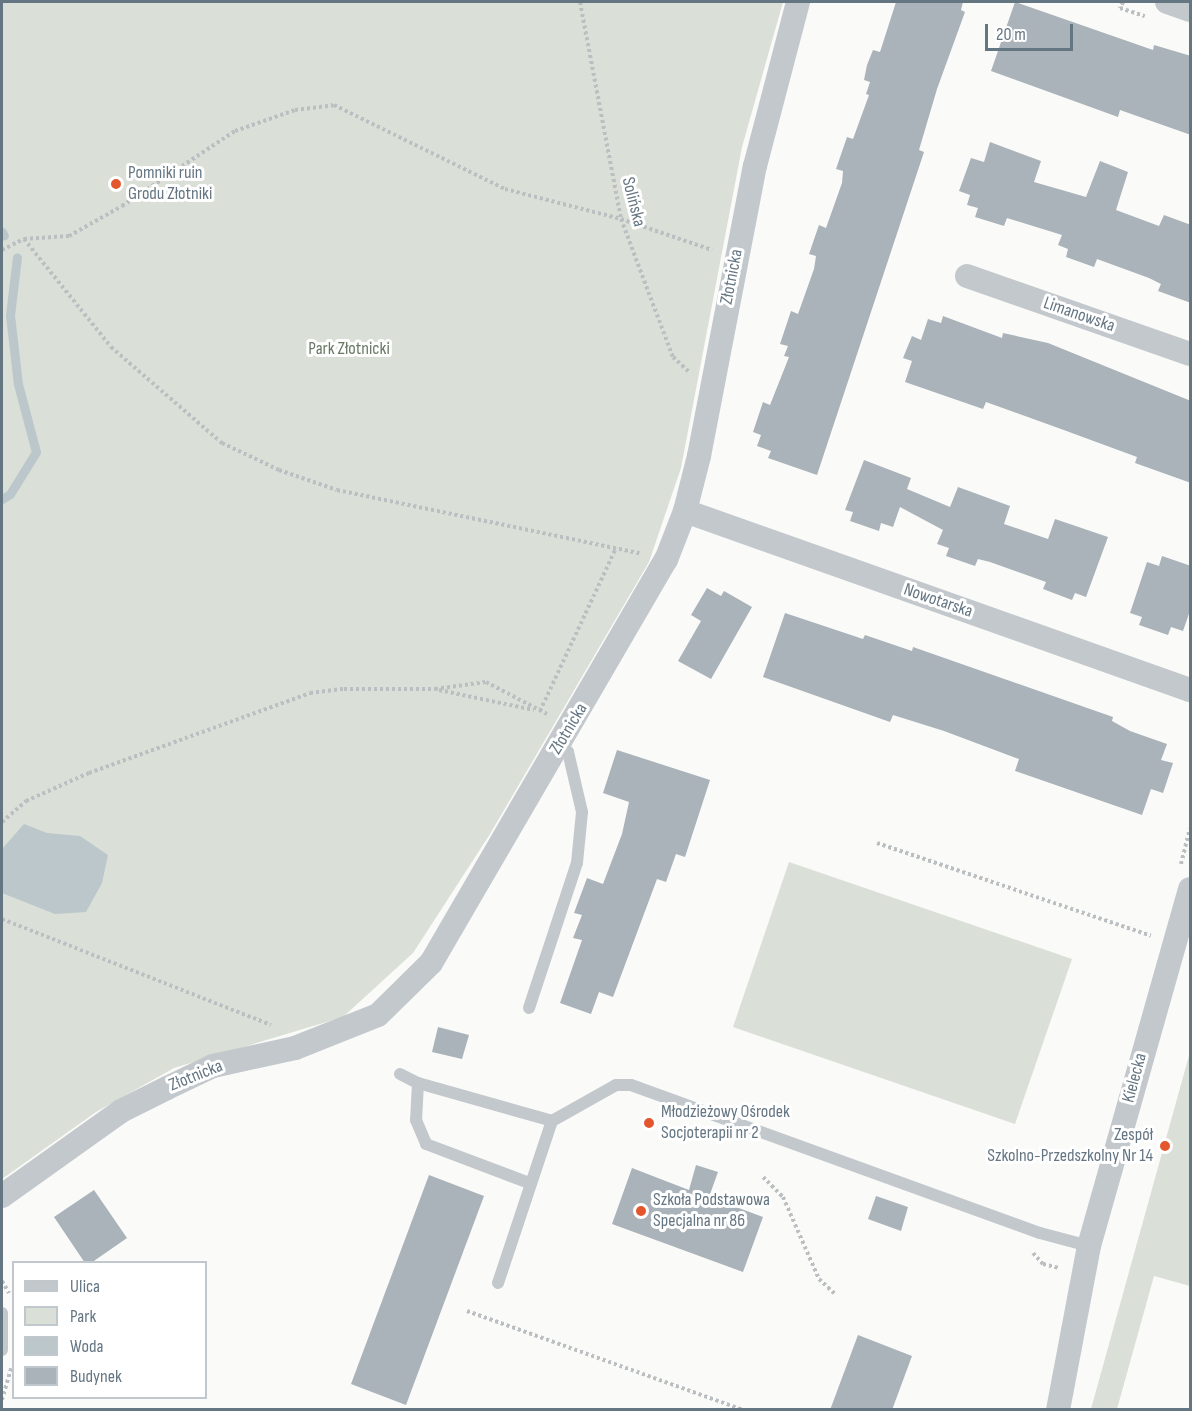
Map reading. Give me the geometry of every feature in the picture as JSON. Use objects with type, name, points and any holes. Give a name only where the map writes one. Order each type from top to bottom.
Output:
[{"type":"street","name":"Złotnicka","points":[[2,1196],[121,1111],[213,1066],[296,1048],[378,1015],[424,971],[559,746],[666,560],[685,512],[755,166],[798,2]]},
{"type":"street","points":[[1167,2],[1191,10]]},
{"type":"street","name":"Limanowska","points":[[967,276],[1191,354]]},
{"type":"street","name":"Nowotarska","points":[[685,512],[1191,690]]},
{"type":"street","name":"Kielecka","points":[[1058,1410],[1089,1246],[1182,934],[1185,881]]},
{"type":"lane","points":[[530,1008],[577,863],[582,812],[568,752],[559,746]]},
{"type":"lane","points":[[399,1074],[418,1083],[552,1121]]},
{"type":"lane","points":[[418,1083],[416,1120],[426,1144],[529,1183]]},
{"type":"lane","points":[[498,1283],[529,1183],[552,1121],[606,1088],[631,1085],[1040,1233],[1089,1246]]},
{"type":"lane","points":[[2,1313],[2,1350]]},
{"type":"path","name":"Solińska","points":[[580,2],[621,219],[674,357],[693,375],[712,381]]},
{"type":"path","points":[[1120,8],[1123,2]]},
{"type":"path","points":[[2,250],[24,238],[69,236],[122,206],[235,130],[295,110],[334,105],[506,189],[621,219],[736,258]]},
{"type":"path","points":[[24,238],[111,347],[222,443],[279,470],[337,490],[616,548],[540,711]]},
{"type":"path","points":[[2,822],[26,801],[89,772],[276,702],[344,689],[435,689],[486,682],[540,711]]},
{"type":"path","points":[[435,689],[540,711]]},
{"type":"path","points":[[1185,881],[1191,829]]},
{"type":"path","points":[[877,843],[1182,934]]},
{"type":"path","points":[[2,919],[273,1026],[296,1048]]},
{"type":"path","points":[[763,1177],[783,1197],[819,1279],[836,1295]]},
{"type":"path","points":[[1030,1247],[1043,1264],[1065,1270]]},
{"type":"path","points":[[467,1311],[743,1410]]},
{"type":"path","points":[[2,1400],[12,1368]]},
{"type":"green space","name":"Park Złotnicki","points":[[2,2],[783,2],[742,147],[681,468],[649,562],[490,834],[413,953],[343,1017],[174,1068],[96,1112],[2,1179]]},
{"type":"green space","points":[[789,862],[1072,959],[1015,1124],[733,1027]]},
{"type":"green space","points":[[1190,1052],[1190,1286],[1154,1276],[1117,1409],[1091,1409]]},
{"type":"water","points":[[24,824],[47,833],[80,836],[108,855],[102,883],[86,912],[55,914],[2,893],[2,849]]},
{"type":"building","points":[[896,2],[963,2],[961,10],[965,12],[937,89],[919,150],[924,152],[817,475],[768,458],[771,451],[757,446],[761,435],[753,432],[763,402],[770,405],[789,357],[784,356],[788,346],[780,344],[791,311],[798,314],[814,269],[816,256],[809,254],[819,225],[826,228],[842,183],[843,171],[836,169],[847,137],[853,139],[869,95],[866,94],[870,82],[864,80],[867,65],[873,50],[880,52]]},
{"type":"building","points":[[1015,2],[1153,50],[1154,45],[1191,56],[1191,135],[1120,110],[1118,117],[991,71]]},
{"type":"building","points":[[990,142],[1041,161],[1034,182],[1086,197],[1100,161],[1128,172],[1116,210],[1159,226],[1164,215],[1191,225],[1191,303],[1158,291],[1161,284],[1149,278],[1097,259],[1094,267],[1066,257],[1068,249],[1058,245],[1062,235],[1007,218],[1004,226],[975,217],[978,208],[967,205],[970,195],[959,191],[971,158],[984,162]]},
{"type":"building","points":[[943,316],[1002,338],[1003,333],[1048,343],[1191,401],[1191,483],[1135,463],[1137,457],[986,402],[983,409],[905,382],[912,361],[903,358],[912,336],[921,340],[928,319],[941,323]]},
{"type":"building","points":[[864,460],[911,478],[907,489],[950,507],[958,487],[1010,506],[1004,524],[1048,539],[1055,519],[1108,537],[1086,597],[1075,593],[1072,600],[1043,589],[1046,582],[990,562],[978,559],[975,566],[946,556],[949,548],[937,544],[943,530],[900,507],[893,527],[881,523],[879,531],[850,521],[853,512],[845,510]]},
{"type":"building","points":[[1162,556],[1191,566],[1191,608],[1183,631],[1171,627],[1168,635],[1139,625],[1142,617],[1130,613],[1147,562],[1159,566]]},
{"type":"building","points":[[707,588],[721,596],[724,591],[752,607],[711,679],[678,661],[701,621],[691,615]]},
{"type":"building","points":[[785,613],[863,639],[865,635],[912,651],[913,647],[1113,717],[1112,721],[1130,731],[1167,744],[1161,760],[1173,763],[1163,793],[1151,789],[1142,815],[1015,771],[1019,759],[944,731],[893,715],[890,722],[763,677]]},
{"type":"building","points":[[617,750],[710,780],[685,857],[676,854],[666,882],[657,879],[613,997],[599,992],[591,1014],[560,1003],[582,940],[573,938],[582,915],[574,913],[587,878],[603,884],[622,834],[629,802],[603,793]]},
{"type":"building","points":[[438,1027],[469,1035],[462,1059],[432,1052]]},
{"type":"building","points":[[696,1165],[718,1172],[709,1197],[763,1217],[743,1272],[612,1224],[632,1168],[689,1190]]},
{"type":"building","points":[[429,1175],[484,1196],[406,1405],[351,1384]]},
{"type":"building","points":[[94,1190],[127,1238],[94,1261],[84,1261],[54,1217]]},
{"type":"building","points":[[876,1196],[908,1207],[901,1231],[868,1219]]},
{"type":"building","points":[[858,1335],[912,1356],[892,1410],[830,1410]]},
{"type":"waterway","points":[[2,232],[4,236]]},
{"type":"waterway","points":[[2,499],[10,494],[36,452],[18,384],[10,315],[17,257]]},
{"type":"place","name":"Pomniki ruin Grodu Złotniki","points":[[116,184]]},
{"type":"place","name":"Młodzieżowy Ośrodek Socjoterapii nr 2","points":[[649,1123]]},
{"type":"place","name":"Zespół Szkolno-Przedszkolny Nr 14","points":[[1165,1146]]},
{"type":"place","name":"Szkoła Podstawowa Specjalna nr 86","points":[[641,1211]]}]
